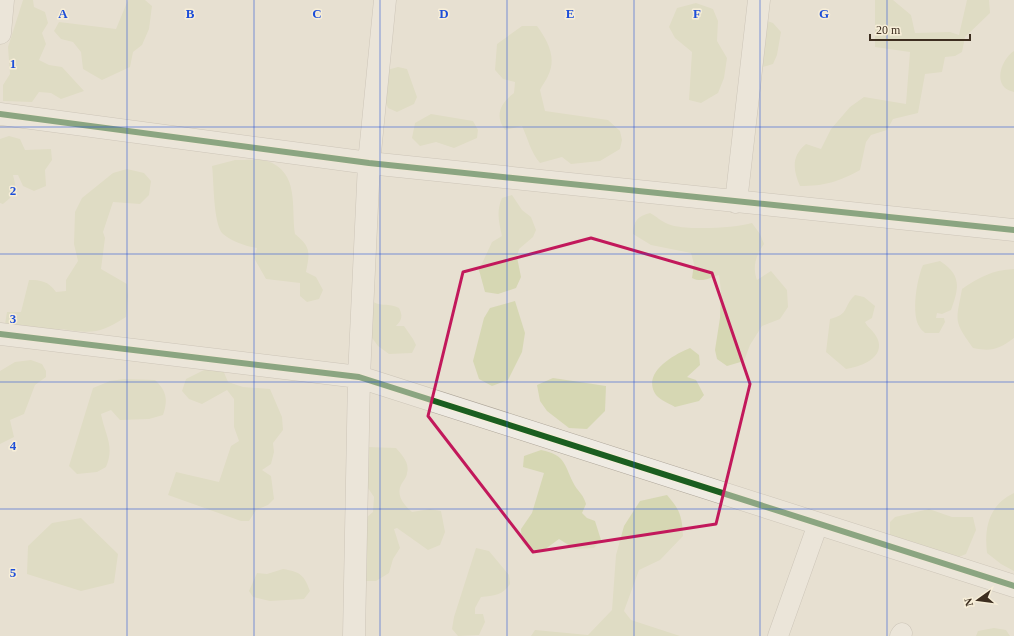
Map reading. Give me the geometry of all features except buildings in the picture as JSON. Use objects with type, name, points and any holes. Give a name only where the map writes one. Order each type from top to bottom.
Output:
[{"type":"street","points":[[0,33],[3,0]]},
{"type":"street","points":[[354,636],[359,377],[369,163],[385,0]]},
{"type":"street","points":[[736,202],[759,0]]},
{"type":"street","points":[[0,114],[369,163],[1014,230]]},
{"type":"street","points":[[0,334],[359,377],[1014,586]]},
{"type":"lane","points":[[778,636],[818,524]]},
{"type":"highlighted area","points":[[591,238],[712,273],[750,384],[716,524],[533,552],[428,416],[463,272]]},
{"type":"green space","points":[[23,0],[33,0],[34,7],[45,12],[48,23],[42,33],[46,44],[39,60],[49,65],[62,67],[84,91],[61,99],[51,93],[39,92],[32,102],[3,101],[3,85],[10,74],[8,47]]},
{"type":"green space","points":[[128,0],[145,0],[152,6],[149,29],[142,45],[133,52],[130,67],[102,80],[83,69],[81,52],[73,42],[61,39],[54,31],[59,22],[116,29]]},
{"type":"green space","points":[[875,0],[893,0],[911,15],[915,33],[950,32],[959,35],[967,0],[989,0],[990,13],[965,37],[962,52],[955,56],[945,57],[942,72],[925,74],[918,113],[893,119],[887,130],[871,135],[866,142],[860,170],[845,178],[831,182],[800,186],[795,169],[798,153],[806,144],[821,149],[831,129],[850,107],[864,97],[906,104],[910,52],[875,47]]},
{"type":"green space","points":[[696,3],[713,9],[718,21],[717,41],[727,58],[724,78],[718,93],[701,103],[689,100],[692,52],[675,38],[669,27],[677,8]]},
{"type":"green space","points":[[764,20],[773,23],[781,32],[777,55],[773,64],[763,67],[755,64]]},
{"type":"green space","points":[[522,26],[537,26],[545,38],[550,50],[552,63],[551,69],[540,90],[545,111],[608,120],[620,131],[622,140],[620,149],[600,161],[571,164],[562,157],[540,163],[532,150],[522,126],[505,130],[500,119],[500,110],[509,97],[514,93],[515,82],[503,79],[495,70],[497,44]]},
{"type":"green space","points":[[1014,51],[1014,92],[1005,88],[1002,84],[1000,73],[1007,58]]},
{"type":"green space","points":[[398,67],[407,69],[417,97],[414,104],[397,112],[388,108],[383,96],[387,70]]},
{"type":"green space","points":[[431,114],[473,121],[478,130],[477,138],[454,148],[436,142],[420,146],[412,138],[415,123]]},
{"type":"green space","points":[[9,136],[20,139],[25,150],[51,149],[52,160],[45,170],[46,186],[34,191],[23,186],[18,175],[13,175],[16,188],[14,194],[3,204],[0,203],[0,139]]},
{"type":"green space","points":[[235,160],[267,161],[278,166],[285,173],[292,192],[295,234],[307,246],[308,259],[306,272],[316,277],[323,290],[319,299],[307,302],[300,296],[300,283],[266,279],[254,258],[257,248],[244,245],[223,234],[217,222],[214,202],[212,166]]},
{"type":"green space","points":[[127,169],[144,173],[151,181],[149,195],[140,204],[113,202],[103,232],[105,238],[101,269],[127,284],[128,296],[126,317],[101,330],[88,332],[60,329],[38,345],[20,348],[5,324],[7,312],[21,312],[29,280],[44,282],[50,285],[56,292],[66,291],[66,280],[78,261],[74,244],[75,212],[82,198],[113,173]]},
{"type":"green space","points":[[512,195],[522,210],[531,217],[536,230],[533,237],[519,249],[517,257],[521,277],[516,288],[498,294],[485,292],[479,270],[492,242],[502,236],[499,222],[499,212],[502,198]]},
{"type":"green space","points":[[650,213],[668,224],[685,228],[722,227],[752,223],[760,234],[764,244],[759,253],[755,266],[757,280],[771,271],[787,290],[788,307],[780,319],[762,326],[750,345],[744,361],[727,366],[717,359],[715,350],[720,318],[721,291],[719,275],[703,280],[692,278],[694,264],[691,253],[651,245],[633,234],[635,222],[642,216]]},
{"type":"green space","points":[[940,261],[952,271],[955,277],[957,282],[956,295],[951,310],[942,314],[937,313],[936,318],[944,318],[945,322],[939,333],[925,333],[919,327],[915,313],[919,278],[923,265]]},
{"type":"green space","points":[[1014,269],[1014,338],[995,349],[985,350],[973,348],[959,326],[958,308],[962,289],[986,275]]},
{"type":"green space","points":[[855,295],[864,297],[875,306],[872,318],[865,322],[876,336],[879,343],[879,349],[876,355],[866,363],[846,369],[826,352],[830,319],[841,315]]},
{"type":"green space","points":[[366,297],[376,303],[399,308],[401,318],[400,322],[396,326],[404,326],[413,339],[416,345],[412,353],[389,354],[378,346],[367,331]]},
{"type":"green space","points":[[515,301],[525,333],[522,352],[508,380],[492,386],[479,379],[473,361],[484,318],[490,308]]},
{"type":"green space","points":[[690,348],[699,355],[700,365],[687,377],[696,380],[704,395],[699,401],[675,407],[656,395],[652,387],[653,379],[656,372],[668,360]]},
{"type":"green space","points":[[31,360],[42,364],[46,371],[46,377],[35,385],[24,414],[10,420],[14,437],[0,444],[0,371],[15,362]]},
{"type":"green space","points":[[212,366],[223,370],[228,382],[243,387],[270,389],[282,417],[283,430],[273,443],[274,452],[271,464],[262,470],[271,476],[274,499],[268,505],[256,510],[249,521],[241,521],[168,495],[176,472],[219,482],[231,446],[239,441],[234,427],[234,399],[227,390],[202,404],[189,399],[182,391],[186,379]]},
{"type":"green space","points":[[553,378],[606,386],[605,411],[587,429],[569,428],[547,411],[540,401],[537,385]]},
{"type":"green space","points":[[124,379],[155,380],[162,388],[166,400],[163,415],[149,419],[120,420],[111,410],[101,414],[108,440],[110,453],[109,460],[106,467],[97,472],[77,474],[69,466],[93,388],[110,381]]},
{"type":"green space","points":[[368,447],[396,448],[401,453],[405,459],[408,469],[401,485],[399,493],[400,497],[412,512],[430,509],[441,511],[445,532],[440,545],[428,550],[397,528],[394,529],[400,548],[393,559],[389,573],[376,581],[359,581],[367,517],[373,512],[374,497],[364,482]]},
{"type":"green space","points":[[541,450],[556,455],[564,462],[575,486],[586,504],[582,513],[587,518],[595,521],[601,540],[594,548],[575,549],[559,539],[544,550],[533,551],[522,543],[521,529],[532,513],[544,473],[523,467],[524,456]]},
{"type":"green space","points":[[1014,493],[1014,571],[1001,564],[987,553],[986,534],[990,518],[994,510],[1006,498]]},
{"type":"green space","points":[[667,495],[680,514],[683,536],[660,560],[639,570],[624,611],[631,620],[680,636],[531,636],[535,630],[588,635],[612,610],[616,555],[624,526],[640,501]]},
{"type":"green space","points":[[929,509],[952,517],[973,517],[976,530],[966,554],[954,559],[890,536],[890,522],[895,517]]},
{"type":"green space","points":[[81,518],[118,554],[114,583],[81,591],[27,574],[28,546],[52,523]]},
{"type":"green space","points":[[476,548],[489,551],[509,575],[510,584],[501,593],[481,597],[475,608],[475,614],[483,614],[485,622],[479,635],[458,636],[452,629],[454,617]]},
{"type":"green space","points":[[283,569],[294,571],[304,578],[310,591],[304,599],[270,601],[253,597],[249,591],[257,573],[267,574]]},
{"type":"green space","points":[[994,628],[1006,630],[1010,636],[976,636],[978,631]]},
{"type":"cycle path","points":[[0,114],[369,163],[1014,230]]},
{"type":"cycle path","points":[[0,334],[359,377],[1014,586]]}]
